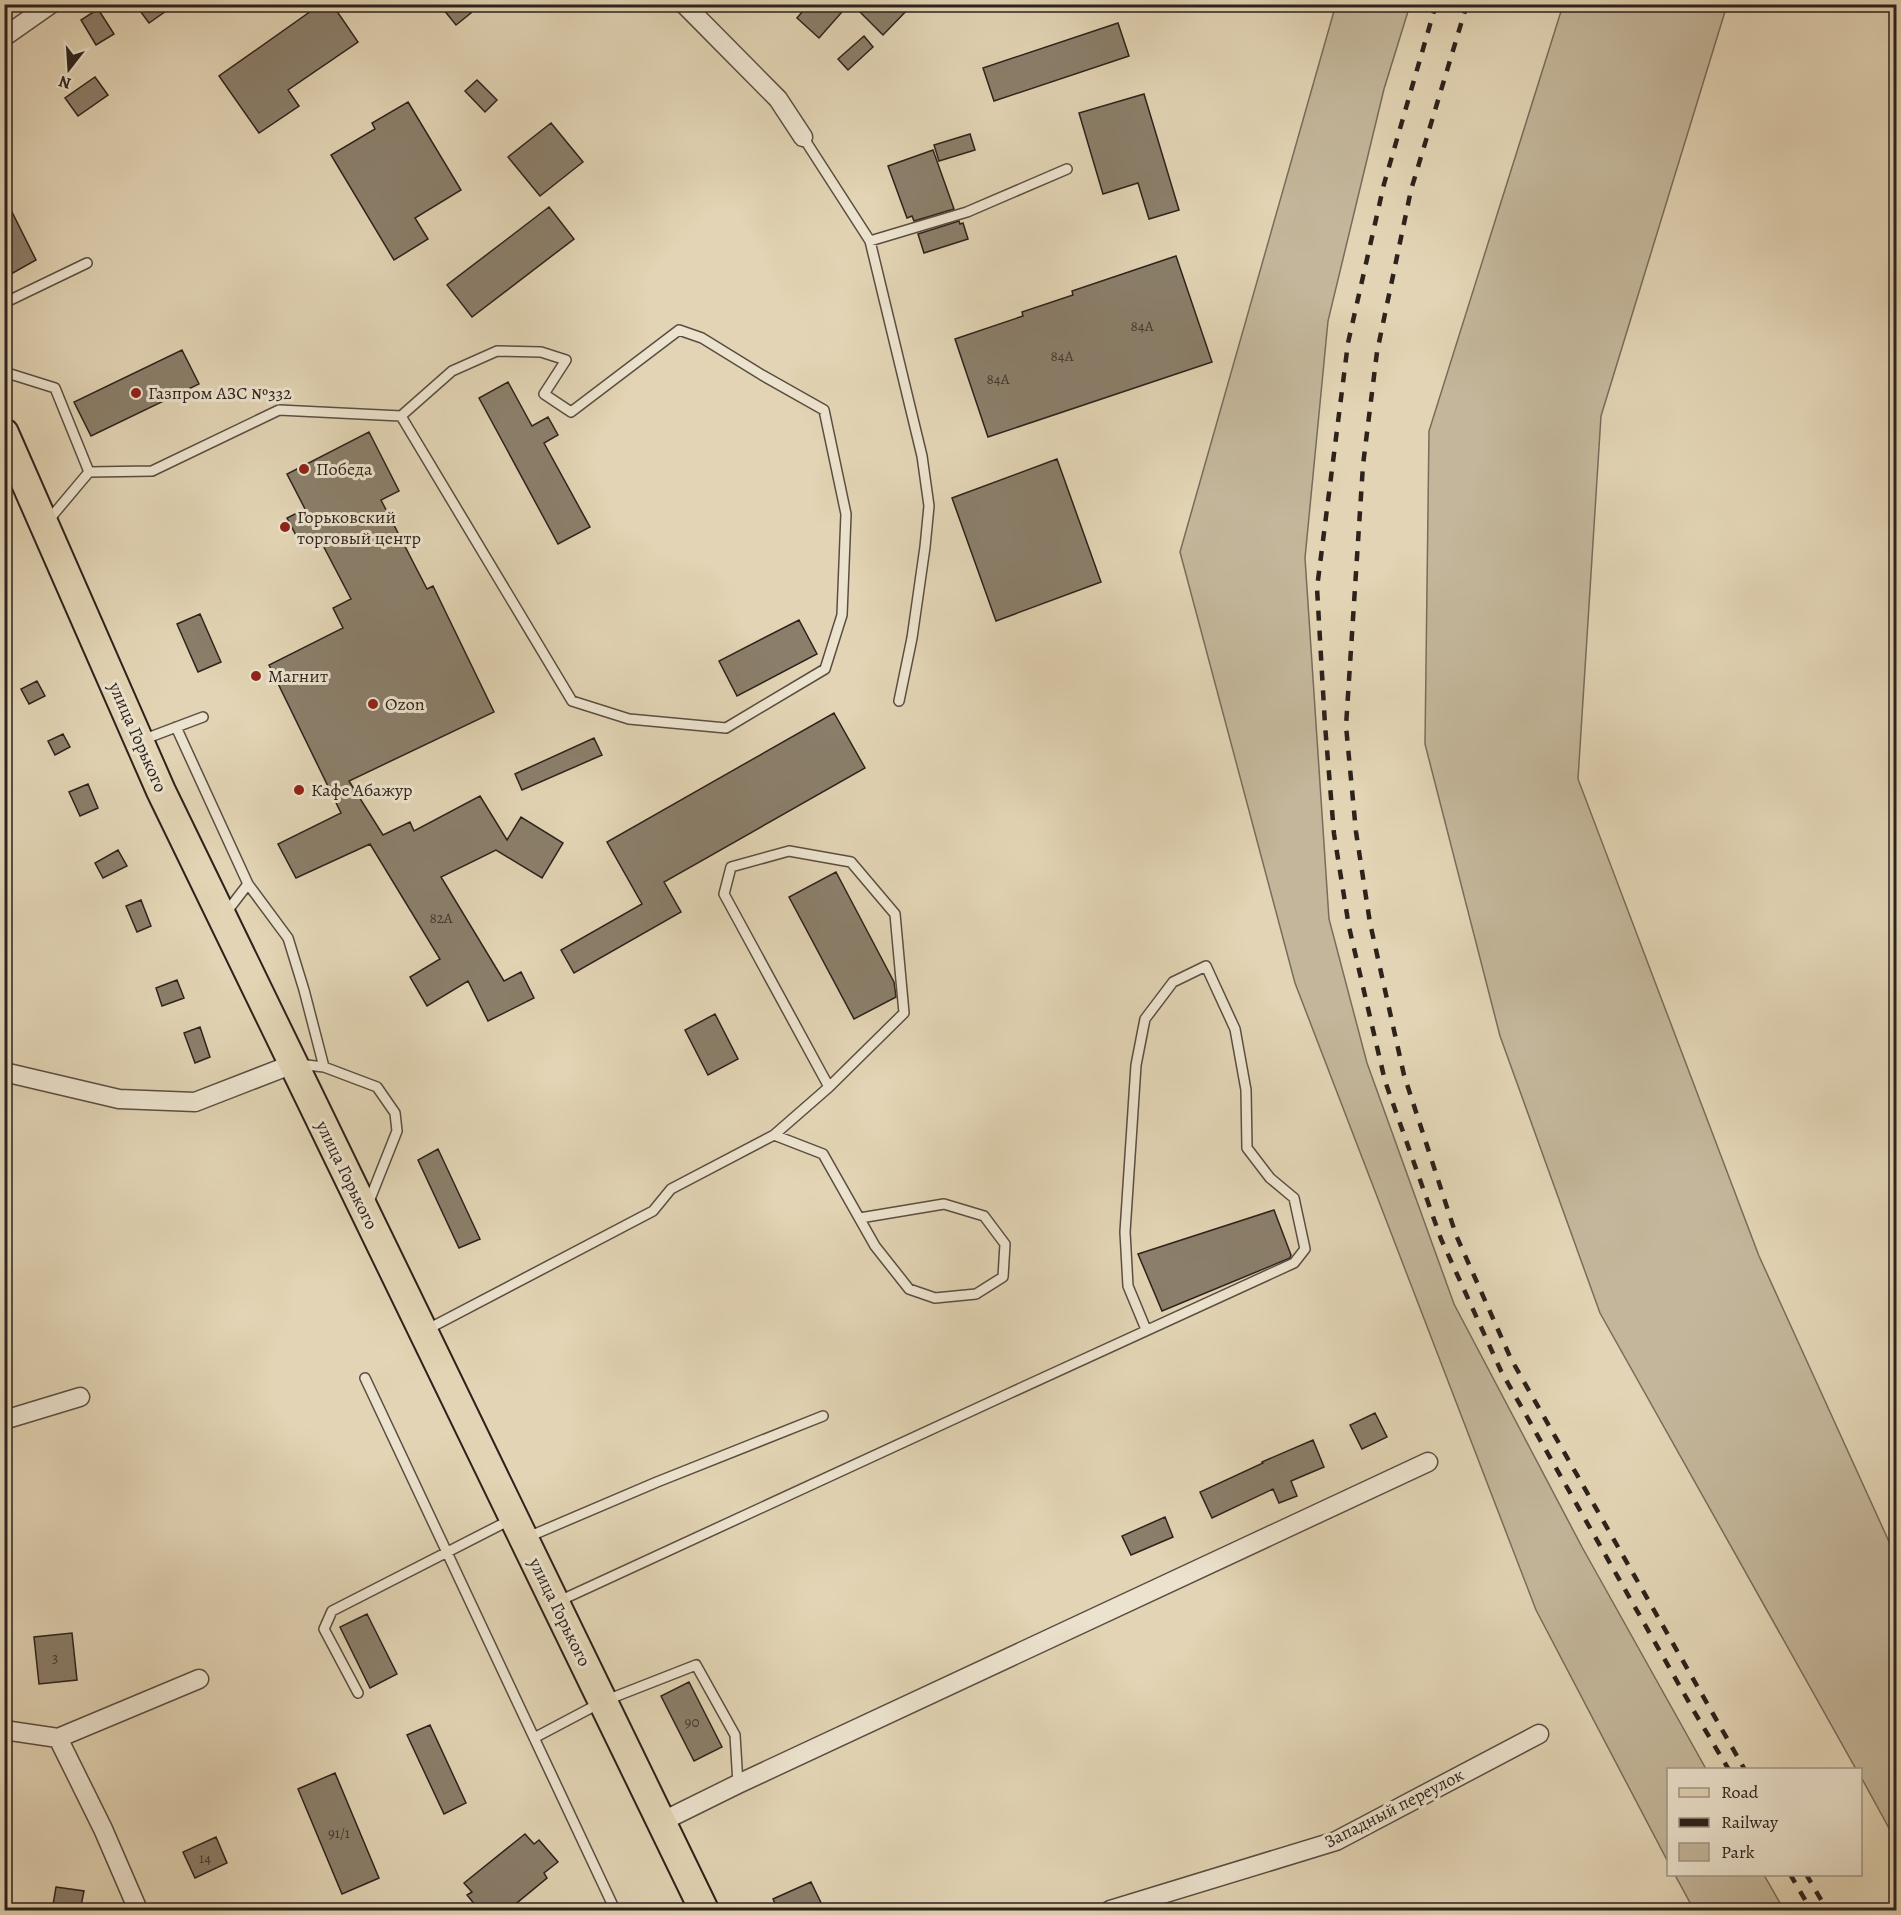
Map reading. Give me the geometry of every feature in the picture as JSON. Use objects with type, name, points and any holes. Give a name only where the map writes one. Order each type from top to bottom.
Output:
[{"type":"main road","name":"улица Горького","points":[[4,433],[161,791],[704,1911]]},
{"type":"street","points":[[4,37],[51,4]]},
{"type":"street","points":[[684,4],[778,99],[803,137]]},
{"type":"street","points":[[4,1072],[119,1099],[195,1102],[293,1064]]},
{"type":"street","points":[[4,1420],[80,1397]]},
{"type":"street","points":[[661,1822],[1428,1462]]},
{"type":"street","points":[[4,1730],[58,1738],[199,1679]]},
{"type":"street","name":"Западный переулок","points":[[1110,1911],[1144,1906],[1336,1841],[1539,1734]]},
{"type":"street","points":[[58,1738],[103,1828],[138,1911]]},
{"type":"lane","points":[[803,137],[870,241],[922,456],[929,506],[912,638],[899,701]]},
{"type":"lane","points":[[870,241],[967,212],[1067,169]]},
{"type":"lane","points":[[4,303],[87,263]]},
{"type":"lane","points":[[45,524],[89,472],[152,471],[279,410],[401,416],[452,371],[497,351],[541,352],[566,360],[544,394],[571,412],[679,330],[702,338],[824,410],[846,514],[842,615],[825,669],[726,728],[628,719],[572,700],[401,416]]},
{"type":"lane","points":[[4,372],[55,388],[89,472]]},
{"type":"lane","points":[[139,741],[203,717]]},
{"type":"lane","points":[[176,727],[249,884],[288,938],[324,1068]]},
{"type":"lane","points":[[423,1331],[653,1211],[670,1189],[774,1135],[829,1087],[904,1013],[895,914],[851,862],[789,851],[731,867],[724,894],[829,1087]]},
{"type":"lane","points":[[223,918],[249,884]]},
{"type":"lane","points":[[555,1603],[1294,1263],[1305,1249],[1294,1198],[1270,1178],[1247,1148],[1246,1090],[1235,1029],[1206,966],[1173,982],[1144,1019],[1137,1065],[1126,1243],[1128,1286],[1145,1327],[1149,1329]]},
{"type":"lane","points":[[293,1064],[324,1068],[377,1087],[394,1113],[397,1131],[365,1212]]},
{"type":"lane","points":[[774,1135],[823,1154],[875,1246],[909,1289],[935,1298],[976,1294],[1004,1277],[1005,1244],[984,1216],[944,1203],[860,1218]]},
{"type":"lane","points":[[365,1378],[615,1911]]},
{"type":"lane","points":[[358,1693],[324,1629],[332,1611],[447,1552],[657,1482],[823,1416]]},
{"type":"lane","points":[[534,1738],[604,1701],[696,1665],[735,1735],[738,1784]]},
{"type":"green space","points":[[1336,4],[1410,5],[1384,89],[1328,321],[1305,558],[1329,919],[1367,1063],[1454,1304],[1582,1547],[1705,1768],[1667,1768],[1667,1860],[1536,1610],[1295,983],[1180,552]]},
{"type":"green space","points":[[1563,5],[1727,5],[1601,416],[1578,779],[1759,1256],[1896,1557],[1896,1841],[1862,1779],[1862,1768],[1855,1768],[1600,1313],[1500,1036],[1425,744],[1429,431]]},
{"type":"green space","points":[[1676,1876],[1765,1876],[1784,1910],[1694,1910]]},
{"type":"building","points":[[135,4],[176,4],[149,23]]},
{"type":"building","points":[[321,4],[332,4],[358,42],[288,90],[299,106],[259,133],[219,76]]},
{"type":"building","points":[[439,4],[463,4],[471,13],[456,25]]},
{"type":"building","points":[[809,4],[849,4],[819,38],[797,18]]},
{"type":"building","points":[[852,4],[913,4],[883,35]]},
{"type":"building","points":[[98,9],[114,34],[96,45],[81,20]]},
{"type":"building","points":[[1118,23],[1129,56],[994,101],[983,68]]},
{"type":"building","points":[[864,36],[873,47],[848,70],[838,59]]},
{"type":"building","points":[[95,77],[108,95],[78,116],[65,98]]},
{"type":"building","points":[[477,80],[497,100],[485,112],[465,91]]},
{"type":"building","points":[[1144,94],[1179,210],[1149,219],[1138,183],[1103,194],[1079,113]]},
{"type":"building","points":[[408,102],[461,190],[415,218],[428,239],[394,260],[331,155],[375,129],[372,123]]},
{"type":"building","points":[[551,123],[583,162],[540,196],[508,157]]},
{"type":"building","points":[[970,134],[975,150],[939,161],[934,145]]},
{"type":"building","points":[[933,150],[954,209],[914,221],[912,216],[907,218],[888,166]]},
{"type":"building","points":[[4,196],[36,260],[4,278]]},
{"type":"building","points":[[549,207],[574,239],[472,317],[447,285]]},
{"type":"building","points":[[959,221],[960,224],[963,223],[968,239],[924,253],[918,234]]},
{"type":"building","points":[[1176,256],[1212,362],[988,437],[955,339],[1023,316],[1022,312],[1073,295],[1072,291]]},
{"type":"building","name":"Газпром АЗС №332","points":[[182,350],[199,384],[91,436],[74,402]]},
{"type":"building","points":[[508,382],[532,426],[548,417],[558,435],[544,443],[590,527],[558,544],[479,398]]},
{"type":"building","points":[[369,432],[399,491],[381,500],[427,589],[433,586],[494,712],[349,781],[383,835],[410,822],[414,831],[480,796],[507,840],[521,817],[563,843],[542,878],[496,850],[441,877],[504,981],[521,972],[534,998],[488,1021],[468,981],[427,1006],[410,977],[440,959],[370,844],[296,878],[278,844],[341,813],[269,665],[343,628],[333,608],[351,599],[317,534],[300,543],[287,518],[305,509],[287,474]]},
{"type":"building","points":[[1057,459],[1101,582],[996,621],[952,498]]},
{"type":"building","points":[[200,614],[221,662],[198,672],[177,624]]},
{"type":"building","points":[[799,620],[817,654],[737,696],[719,661]]},
{"type":"building","points":[[37,681],[45,696],[29,704],[21,689]]},
{"type":"building","points":[[834,713],[865,768],[664,882],[681,912],[574,973],[561,950],[642,904],[607,842]]},
{"type":"building","points":[[63,734],[70,747],[55,755],[48,741]]},
{"type":"building","points":[[594,738],[602,755],[522,790],[515,774]]},
{"type":"building","points":[[88,784],[98,808],[80,816],[69,792]]},
{"type":"building","points":[[118,850],[127,866],[103,878],[95,863]]},
{"type":"building","points":[[836,872],[894,982],[896,997],[854,1019],[789,897]]},
{"type":"building","points":[[141,900],[151,926],[137,932],[126,906]]},
{"type":"building","points":[[177,980],[184,998],[162,1006],[156,988]]},
{"type":"building","points":[[715,1014],[738,1059],[708,1075],[685,1030]]},
{"type":"building","points":[[200,1027],[210,1057],[195,1063],[184,1033]]},
{"type":"building","points":[[438,1149],[480,1239],[459,1248],[418,1160]]},
{"type":"building","points":[[1274,1210],[1291,1255],[1290,1258],[1162,1311],[1138,1254]]},
{"type":"building","points":[[1375,1413],[1387,1437],[1362,1449],[1350,1425]]},
{"type":"building","points":[[1313,1440],[1324,1467],[1291,1481],[1297,1496],[1279,1503],[1273,1489],[1212,1518],[1200,1492]]},
{"type":"building","points":[[1165,1517],[1173,1537],[1131,1555],[1122,1536]]},
{"type":"building","points":[[367,1614],[397,1674],[370,1688],[340,1627]]},
{"type":"building","points":[[72,1633],[77,1680],[39,1684],[34,1637]]},
{"type":"building","points":[[689,1682],[722,1747],[694,1761],[661,1696]]},
{"type":"building","points":[[430,1725],[466,1803],[444,1814],[407,1735]]},
{"type":"building","points":[[335,1773],[379,1878],[342,1894],[298,1789]]},
{"type":"building","points":[[525,1834],[534,1844],[539,1840],[558,1862],[544,1873],[547,1878],[507,1911],[480,1911],[467,1895],[472,1892],[464,1883]]},
{"type":"building","points":[[216,1837],[227,1863],[195,1878],[183,1852]]},
{"type":"building","points":[[811,1882],[825,1911],[778,1911],[773,1899]]},
{"type":"building","points":[[56,1887],[84,1891],[80,1911],[52,1911]]},
{"type":"railway","points":[[1436,4],[1384,184],[1348,343],[1317,588],[1334,834],[1349,927],[1385,1081],[1441,1239],[1501,1371],[1728,1768]]},
{"type":"railway","points":[[1467,4],[1411,190],[1377,352],[1363,465],[1346,726],[1356,832],[1370,923],[1404,1075],[1456,1235],[1511,1359],[1744,1768]]},
{"type":"railway","points":[[1791,1876],[1811,1910]]},
{"type":"railway","points":[[1807,1876],[1827,1910]]},
{"type":"place","name":"Газпром АЗС №332","points":[[136,393]]},
{"type":"place","name":"Победа","points":[[304,469]]},
{"type":"place","name":"Горьковский торговый центр","points":[[285,527]]},
{"type":"place","name":"Магнит","points":[[256,676]]},
{"type":"place","name":"Ozon","points":[[373,704]]},
{"type":"place","name":"Кафе Абажур","points":[[299,790]]}]
